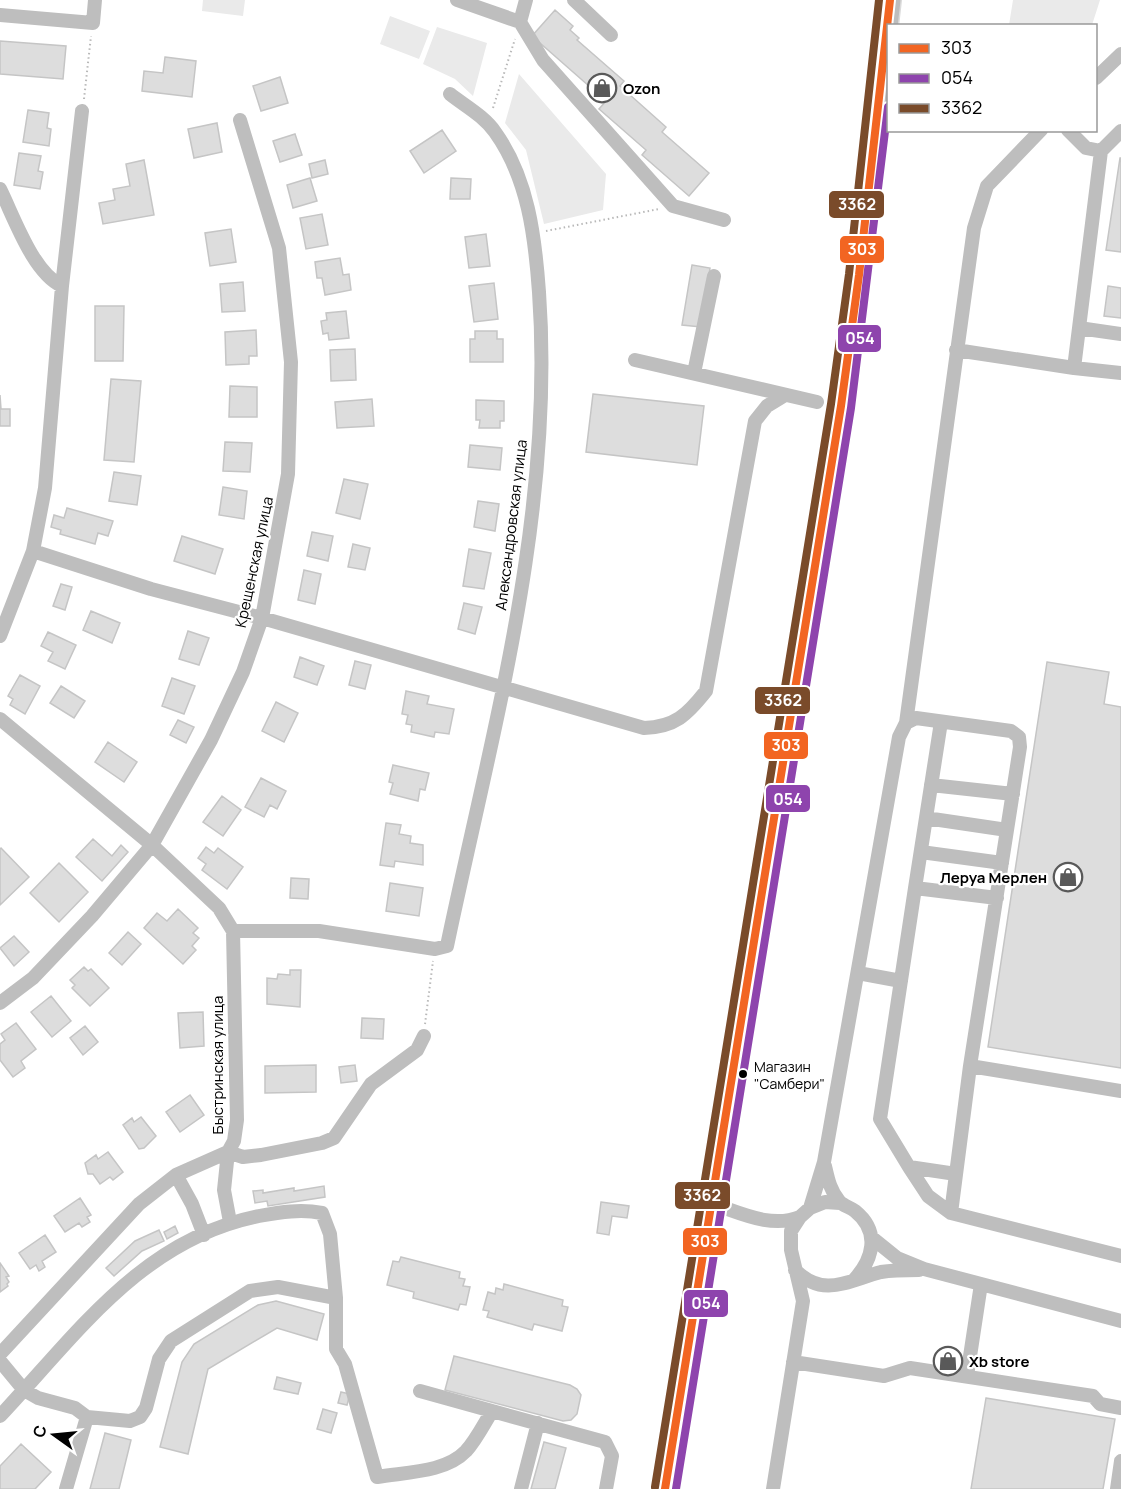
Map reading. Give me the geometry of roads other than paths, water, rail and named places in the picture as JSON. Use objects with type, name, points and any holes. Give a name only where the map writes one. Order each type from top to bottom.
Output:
[{"type":"highway","points":[[887,24],[890,0]]},
{"type":"highway","points":[[665,1489],[841,406],[859,274],[887,27]]},
{"type":"street","points":[[0,15],[76,21],[92,29],[95,0]]},
{"type":"street","points":[[457,0],[520,22],[543,60],[673,206],[724,220]]},
{"type":"street","points":[[520,22],[526,0]]},
{"type":"street","points":[[574,0],[611,34]]},
{"type":"street","points":[[1097,76],[1121,54]]},
{"type":"street","name":"Александровская улица","points":[[233,931],[319,931],[441,948],[504,687],[525,565],[537,472],[542,330],[533,233],[516,170],[489,124],[450,94]]},
{"type":"street","points":[[0,636],[33,551],[45,488],[62,286],[82,111]]},
{"type":"street","name":"Крещенская улица","points":[[0,1004],[33,978],[92,916],[152,844],[211,740],[243,672],[262,618],[288,474],[291,362],[279,248],[240,120]]},
{"type":"street","points":[[1074,368],[1101,151],[1121,131]]},
{"type":"street","points":[[790,1250],[791,1231],[805,1212],[824,1162],[899,737],[906,723],[974,228],[987,186],[1039,132]]},
{"type":"street","points":[[1070,132],[1086,148],[1101,151]]},
{"type":"street","points":[[0,189],[40,267],[52,281],[62,286]]},
{"type":"street","points":[[694,373],[714,276]]},
{"type":"street","points":[[1079,328],[1121,334]]},
{"type":"street","points":[[956,350],[1121,373]]},
{"type":"street","points":[[635,360],[817,402]]},
{"type":"street","points":[[33,551],[151,589],[262,618],[644,728],[665,727],[694,706],[706,692],[755,421],[767,406],[785,394]]},
{"type":"street","points":[[906,723],[916,718],[1011,731],[1018,737],[1020,747],[970,1066],[951,1213]]},
{"type":"street","points":[[0,719],[152,844],[219,909],[233,931]]},
{"type":"street","points":[[941,722],[880,1119],[928,1196],[951,1213],[1121,1256]]},
{"type":"street","points":[[931,785],[1013,794]]},
{"type":"street","points":[[926,818],[1007,830]]},
{"type":"street","points":[[921,852],[1002,863]]},
{"type":"street","points":[[915,888],[997,898]]},
{"type":"street","name":"Быстринская улица","points":[[0,1354],[115,1228],[176,1175],[228,1152],[234,1141],[237,1120],[233,931]]},
{"type":"street","points":[[858,973],[901,981]]},
{"type":"street","points":[[230,1222],[224,1191],[228,1152],[243,1157],[261,1155],[322,1143],[334,1138],[371,1083],[417,1050],[424,1036]]},
{"type":"street","points":[[970,1066],[1121,1091]]},
{"type":"street","points":[[824,1162],[829,1187],[840,1203],[864,1221],[871,1237],[872,1254],[865,1269],[853,1281]]},
{"type":"street","points":[[909,1167],[956,1174]]},
{"type":"street","points":[[176,1175],[192,1204],[204,1235]]},
{"type":"street","points":[[710,1203],[773,1223],[786,1222],[825,1202],[840,1203]]},
{"type":"street","points":[[0,1416],[129,1279],[161,1256],[230,1222],[279,1212],[307,1210],[322,1213],[330,1234],[336,1298],[336,1349],[345,1364],[374,1483],[436,1467],[459,1457],[468,1449],[492,1411]]},
{"type":"street","points":[[773,1223],[782,1232],[790,1250],[803,1301],[773,1489]]},
{"type":"street","points":[[871,1237],[897,1258],[924,1269],[1121,1321]]},
{"type":"street","points":[[794,1268],[805,1280],[837,1287],[884,1272],[924,1269]]},
{"type":"street","points":[[967,1377],[981,1284]]},
{"type":"street","points":[[803,1301],[820,1285]]},
{"type":"street","points":[[0,1361],[24,1390],[38,1398],[75,1408],[87,1417],[130,1421],[140,1417],[146,1408],[164,1348],[171,1341],[250,1291],[278,1287],[336,1298]]},
{"type":"street","points":[[793,1362],[884,1376],[910,1368],[1093,1396],[1100,1404],[1121,1408]]},
{"type":"street","points":[[420,1391],[605,1442],[612,1456],[606,1489]]},
{"type":"street","points":[[66,1489],[87,1417]]},
{"type":"street","points":[[521,1489],[537,1423]]},
{"type":"street","points":[[1117,1489],[1121,1461]]},
{"type":"place","name":"Ozon","points":[[602,88]]},
{"type":"place","name":"Леруа Мерлен","points":[[1068,877]]},
{"type":"place","name":"Магазин \"Самбери\"","points":[[743,1074]]},
{"type":"place","name":"Xb store","points":[[948,1361]]}]
